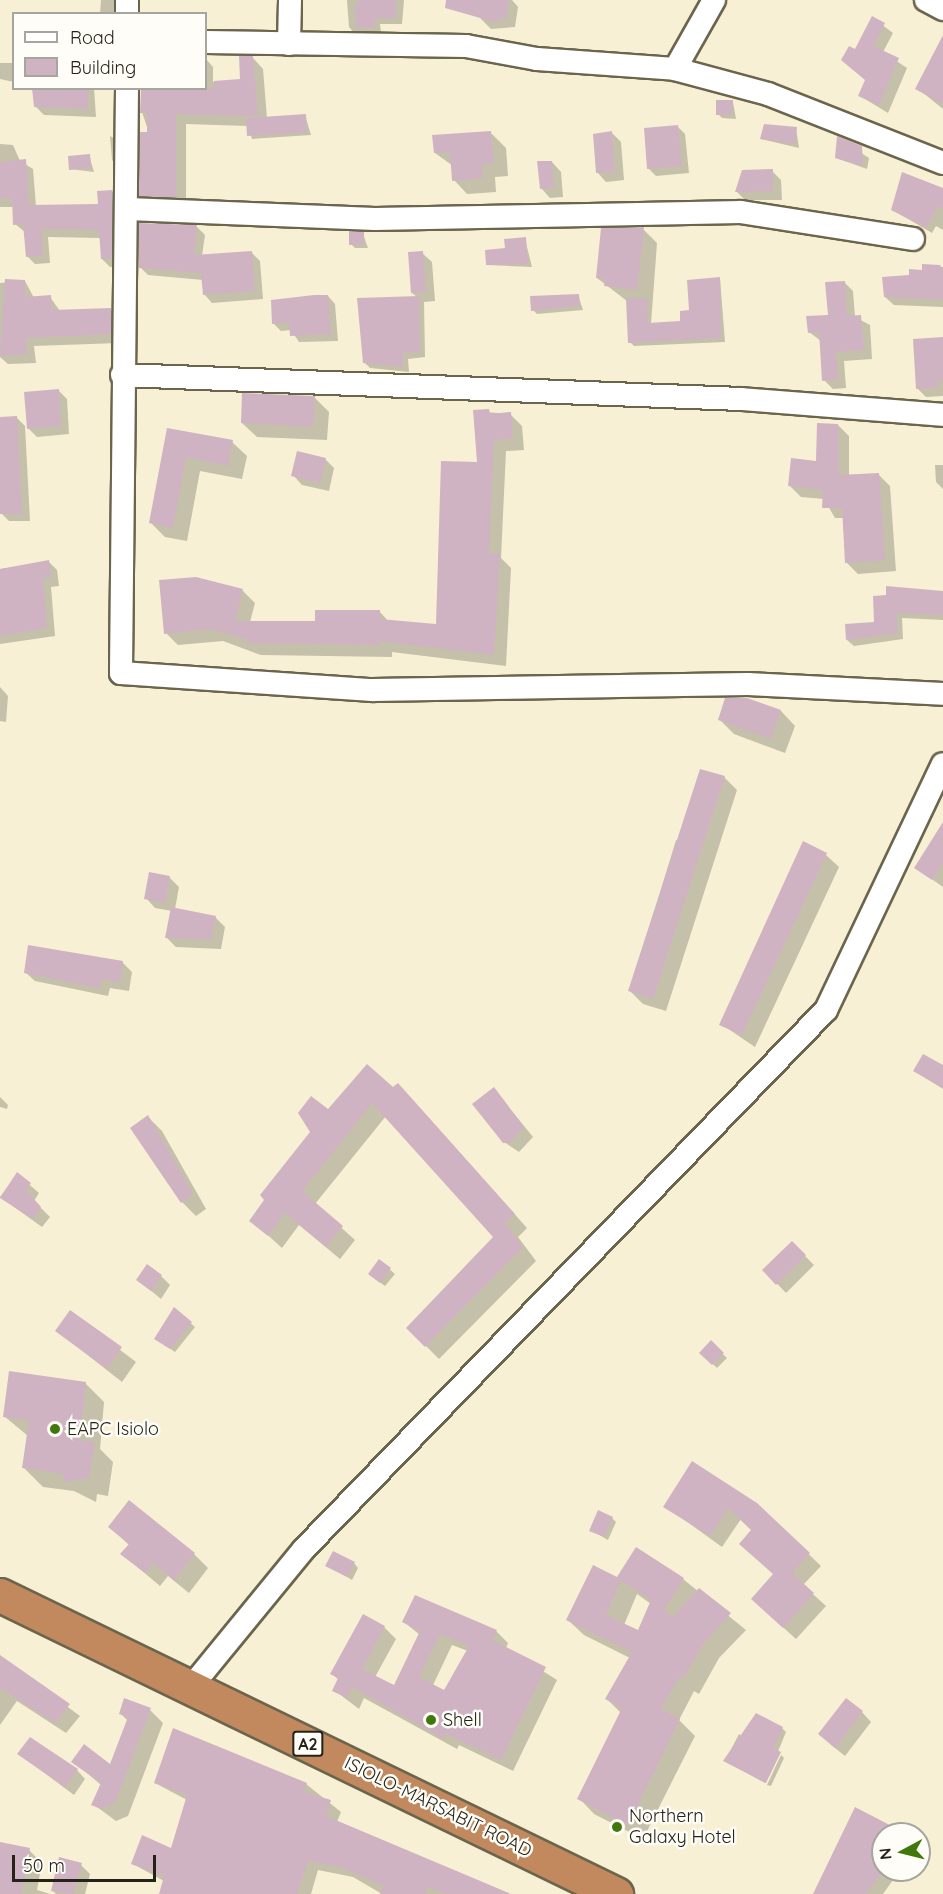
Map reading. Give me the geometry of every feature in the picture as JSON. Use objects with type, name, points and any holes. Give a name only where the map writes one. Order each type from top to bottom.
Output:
[{"type":"highway","name":"ISIOLO-MARSABIT ROAD","points":[[0,1595],[616,1894]]},
{"type":"street","points":[[289,44],[290,0]]},
{"type":"street","points":[[675,69],[714,0]]},
{"type":"street","points":[[926,0],[943,9]]},
{"type":"street","points":[[207,42],[466,46],[537,59],[675,69],[768,94],[943,163]]},
{"type":"street","points":[[127,90],[128,209],[122,375],[121,673],[372,690],[736,684],[943,694]]},
{"type":"street","points":[[128,209],[375,219],[741,212],[913,239]]},
{"type":"street","points":[[122,375],[741,399],[943,415]]},
{"type":"street","points":[[191,1687],[304,1548],[826,1010],[940,777]]},
{"type":"building","points":[[361,0],[396,0],[396,18],[375,18],[375,27],[356,28],[355,4]]},
{"type":"building","points":[[446,0],[509,0],[506,19],[499,18],[498,23],[445,8]]},
{"type":"building","points":[[872,16],[885,23],[873,46],[899,58],[879,105],[858,96],[865,80],[841,60],[849,46],[855,49]]},
{"type":"building","points":[[943,35],[943,104],[915,89]]},
{"type":"building","points":[[239,56],[253,56],[258,116],[176,114],[176,197],[139,196],[140,132],[147,132],[147,113],[140,113],[141,90],[207,90],[207,88],[215,88],[214,81],[240,79]]},
{"type":"building","points":[[32,90],[88,90],[88,109],[34,107]]},
{"type":"building","points":[[716,100],[733,100],[732,115],[716,115]]},
{"type":"building","points":[[306,114],[307,132],[247,136],[246,118]]},
{"type":"building","points":[[764,124],[797,127],[795,144],[760,139]]},
{"type":"building","points":[[678,125],[682,166],[647,169],[644,128]]},
{"type":"building","points":[[491,131],[494,163],[482,164],[483,178],[452,181],[450,152],[434,153],[432,135]]},
{"type":"building","points":[[612,131],[615,172],[596,173],[593,134]]},
{"type":"building","points":[[837,136],[862,146],[863,166],[835,158]]},
{"type":"building","points":[[90,154],[91,168],[69,170],[68,156]]},
{"type":"building","points":[[26,159],[29,205],[98,204],[97,191],[112,190],[112,258],[101,259],[99,231],[75,229],[41,229],[43,255],[26,257],[23,224],[13,225],[12,199],[0,198],[0,162]]},
{"type":"building","points":[[537,161],[552,161],[554,188],[540,189]]},
{"type":"building","points":[[773,169],[773,191],[735,192],[742,170]]},
{"type":"building","points":[[902,172],[943,188],[943,208],[938,206],[926,228],[891,210]]},
{"type":"building","points":[[139,223],[197,225],[194,255],[252,251],[255,291],[203,295],[201,273],[139,268]]},
{"type":"building","points":[[644,227],[637,290],[604,286],[605,279],[596,278],[601,228]]},
{"type":"building","points":[[349,231],[364,232],[364,244],[349,245]]},
{"type":"building","points":[[526,237],[528,264],[486,265],[485,250],[505,248],[504,239]]},
{"type":"building","points":[[423,251],[426,292],[411,293],[408,252]]},
{"type":"building","points":[[922,264],[940,265],[943,271],[943,300],[884,297],[882,277],[909,275],[909,269],[922,270]]},
{"type":"building","points":[[720,277],[721,338],[628,343],[626,299],[647,298],[648,323],[680,321],[680,311],[689,310],[687,280]]},
{"type":"building","points":[[5,279],[25,280],[25,297],[51,295],[52,310],[111,308],[111,334],[26,338],[27,354],[0,356]]},
{"type":"building","points":[[845,281],[847,316],[861,315],[864,350],[836,352],[838,379],[822,381],[819,332],[808,333],[806,316],[828,315],[825,282]]},
{"type":"building","points":[[579,294],[580,306],[531,311],[530,296]]},
{"type":"building","points":[[328,295],[331,334],[290,336],[289,323],[272,324],[271,300]]},
{"type":"building","points":[[419,296],[420,352],[403,353],[403,367],[363,363],[357,298]]},
{"type":"building","points":[[943,337],[943,381],[937,381],[938,388],[916,389],[913,339]]},
{"type":"building","points":[[59,389],[61,426],[27,429],[24,392]]},
{"type":"building","points":[[242,393],[315,396],[313,427],[241,423]]},
{"type":"building","points":[[489,409],[490,414],[511,412],[513,438],[494,440],[489,553],[500,554],[494,655],[380,641],[380,645],[247,643],[247,639],[210,629],[164,634],[159,580],[196,577],[243,589],[235,621],[315,621],[315,610],[380,610],[380,619],[436,624],[441,461],[477,462],[473,410]]},
{"type":"building","points":[[17,416],[22,514],[0,514],[0,417]]},
{"type":"building","points":[[817,423],[838,424],[839,475],[879,473],[885,560],[845,563],[842,508],[822,508],[823,490],[788,486],[791,458],[816,461]]},
{"type":"building","points":[[167,428],[233,440],[228,466],[186,457],[173,528],[149,523]]},
{"type":"building","points":[[297,451],[326,458],[320,483],[291,476]]},
{"type":"building","points":[[49,560],[51,578],[43,578],[47,628],[0,636],[0,569]]},
{"type":"building","points":[[886,586],[943,591],[943,615],[896,613],[898,633],[846,640],[845,624],[874,622],[873,596],[886,595]]},
{"type":"building","points":[[725,698],[747,698],[781,710],[771,739],[718,720]]},
{"type":"building","points":[[700,769],[725,776],[653,999],[628,991]]},
{"type":"building","points":[[943,822],[943,863],[932,880],[914,868]]},
{"type":"building","points":[[803,841],[827,853],[742,1035],[719,1025]]},
{"type":"building","points":[[149,872],[170,876],[165,903],[144,899]]},
{"type":"building","points":[[171,907],[216,916],[211,940],[165,938]]},
{"type":"building","points":[[28,945],[123,961],[120,982],[101,979],[99,988],[24,973]]},
{"type":"building","points":[[923,1054],[943,1065],[943,1088],[913,1071]]},
{"type":"building","points":[[367,1064],[393,1087],[398,1083],[515,1214],[505,1223],[523,1247],[425,1347],[406,1328],[493,1237],[372,1103],[302,1191],[343,1226],[326,1247],[285,1213],[268,1236],[249,1221],[264,1200],[260,1195],[310,1132],[298,1113],[311,1096],[328,1109]]},
{"type":"building","points":[[494,1087],[524,1127],[510,1143],[503,1143],[472,1104]]},
{"type":"building","points":[[148,1115],[193,1194],[181,1203],[130,1128]]},
{"type":"building","points":[[17,1172],[31,1183],[26,1190],[41,1207],[33,1219],[0,1198]]},
{"type":"building","points":[[792,1241],[806,1255],[776,1285],[762,1270]]},
{"type":"building","points":[[379,1259],[391,1268],[380,1283],[368,1274]]},
{"type":"building","points":[[147,1264],[162,1275],[151,1291],[136,1280]]},
{"type":"building","points":[[174,1307],[192,1322],[170,1349],[154,1339]]},
{"type":"building","points":[[70,1310],[122,1347],[107,1369],[55,1331]]},
{"type":"building","points":[[711,1340],[724,1353],[712,1365],[699,1353]]},
{"type":"building","name":"EAPC Isiolo","points":[[9,1371],[86,1382],[80,1440],[95,1442],[89,1478],[63,1482],[64,1474],[22,1468],[29,1420],[3,1417]]},
{"type":"building","points":[[692,1461],[757,1503],[810,1553],[792,1573],[814,1593],[783,1628],[751,1599],[773,1574],[739,1544],[751,1530],[728,1508],[710,1536],[663,1507]]},
{"type":"building","points":[[129,1500],[195,1553],[174,1580],[153,1563],[145,1573],[120,1554],[129,1544],[108,1527]]},
{"type":"building","points":[[598,1510],[613,1517],[604,1537],[589,1531]]},
{"type":"building","points":[[636,1547],[684,1578],[664,1610],[673,1617],[699,1588],[731,1613],[704,1643],[683,1679],[679,1677],[661,1709],[680,1719],[628,1825],[577,1799],[622,1708],[605,1699],[632,1652],[566,1620],[593,1565],[617,1577]],"holes":[[[621,1580],[651,1600],[638,1630],[606,1615]]]},
{"type":"building","points":[[333,1551],[355,1562],[347,1577],[325,1566]]},
{"type":"building","points":[[415,1595],[497,1630],[492,1640],[546,1667],[501,1760],[447,1734],[444,1739],[352,1687],[347,1698],[332,1691],[338,1678],[330,1674],[363,1614],[385,1626],[362,1669],[394,1685],[420,1631],[402,1622]],"holes":[[[440,1634],[469,1646],[444,1690],[419,1677]]]},
{"type":"building","points":[[0,1655],[70,1704],[55,1723],[0,1688]]},
{"type":"building","points":[[124,1698],[151,1708],[115,1803],[101,1809],[91,1805],[101,1783],[71,1762],[84,1744],[110,1764],[128,1717],[119,1714]]},
{"type":"building","points":[[846,1698],[863,1711],[835,1748],[818,1734]]},
{"type":"building","points":[[756,1713],[783,1727],[773,1748],[781,1752],[766,1783],[723,1761]]},
{"type":"building","points":[[173,1728],[307,1783],[304,1792],[331,1800],[326,1816],[511,1894],[446,1894],[428,1887],[425,1894],[380,1894],[384,1886],[341,1867],[308,1861],[297,1894],[159,1894],[164,1876],[131,1864],[142,1835],[171,1848],[187,1795],[154,1783]]},
{"type":"building","points":[[30,1737],[78,1769],[65,1787],[17,1754]]},
{"type":"building","points":[[855,1807],[884,1822],[871,1822],[871,1882],[875,1882],[865,1894],[813,1894]]},
{"type":"building","points":[[0,1842],[30,1848],[21,1894],[0,1894]]},
{"type":"building","points":[[59,1857],[82,1863],[73,1894],[51,1891]]},
{"type":"place","name":"EAPC Isiolo","points":[[55,1429]]},
{"type":"place","name":"Shell","points":[[431,1720]]},
{"type":"place","name":"Northern Galaxy Hotel","points":[[617,1827]]}]
